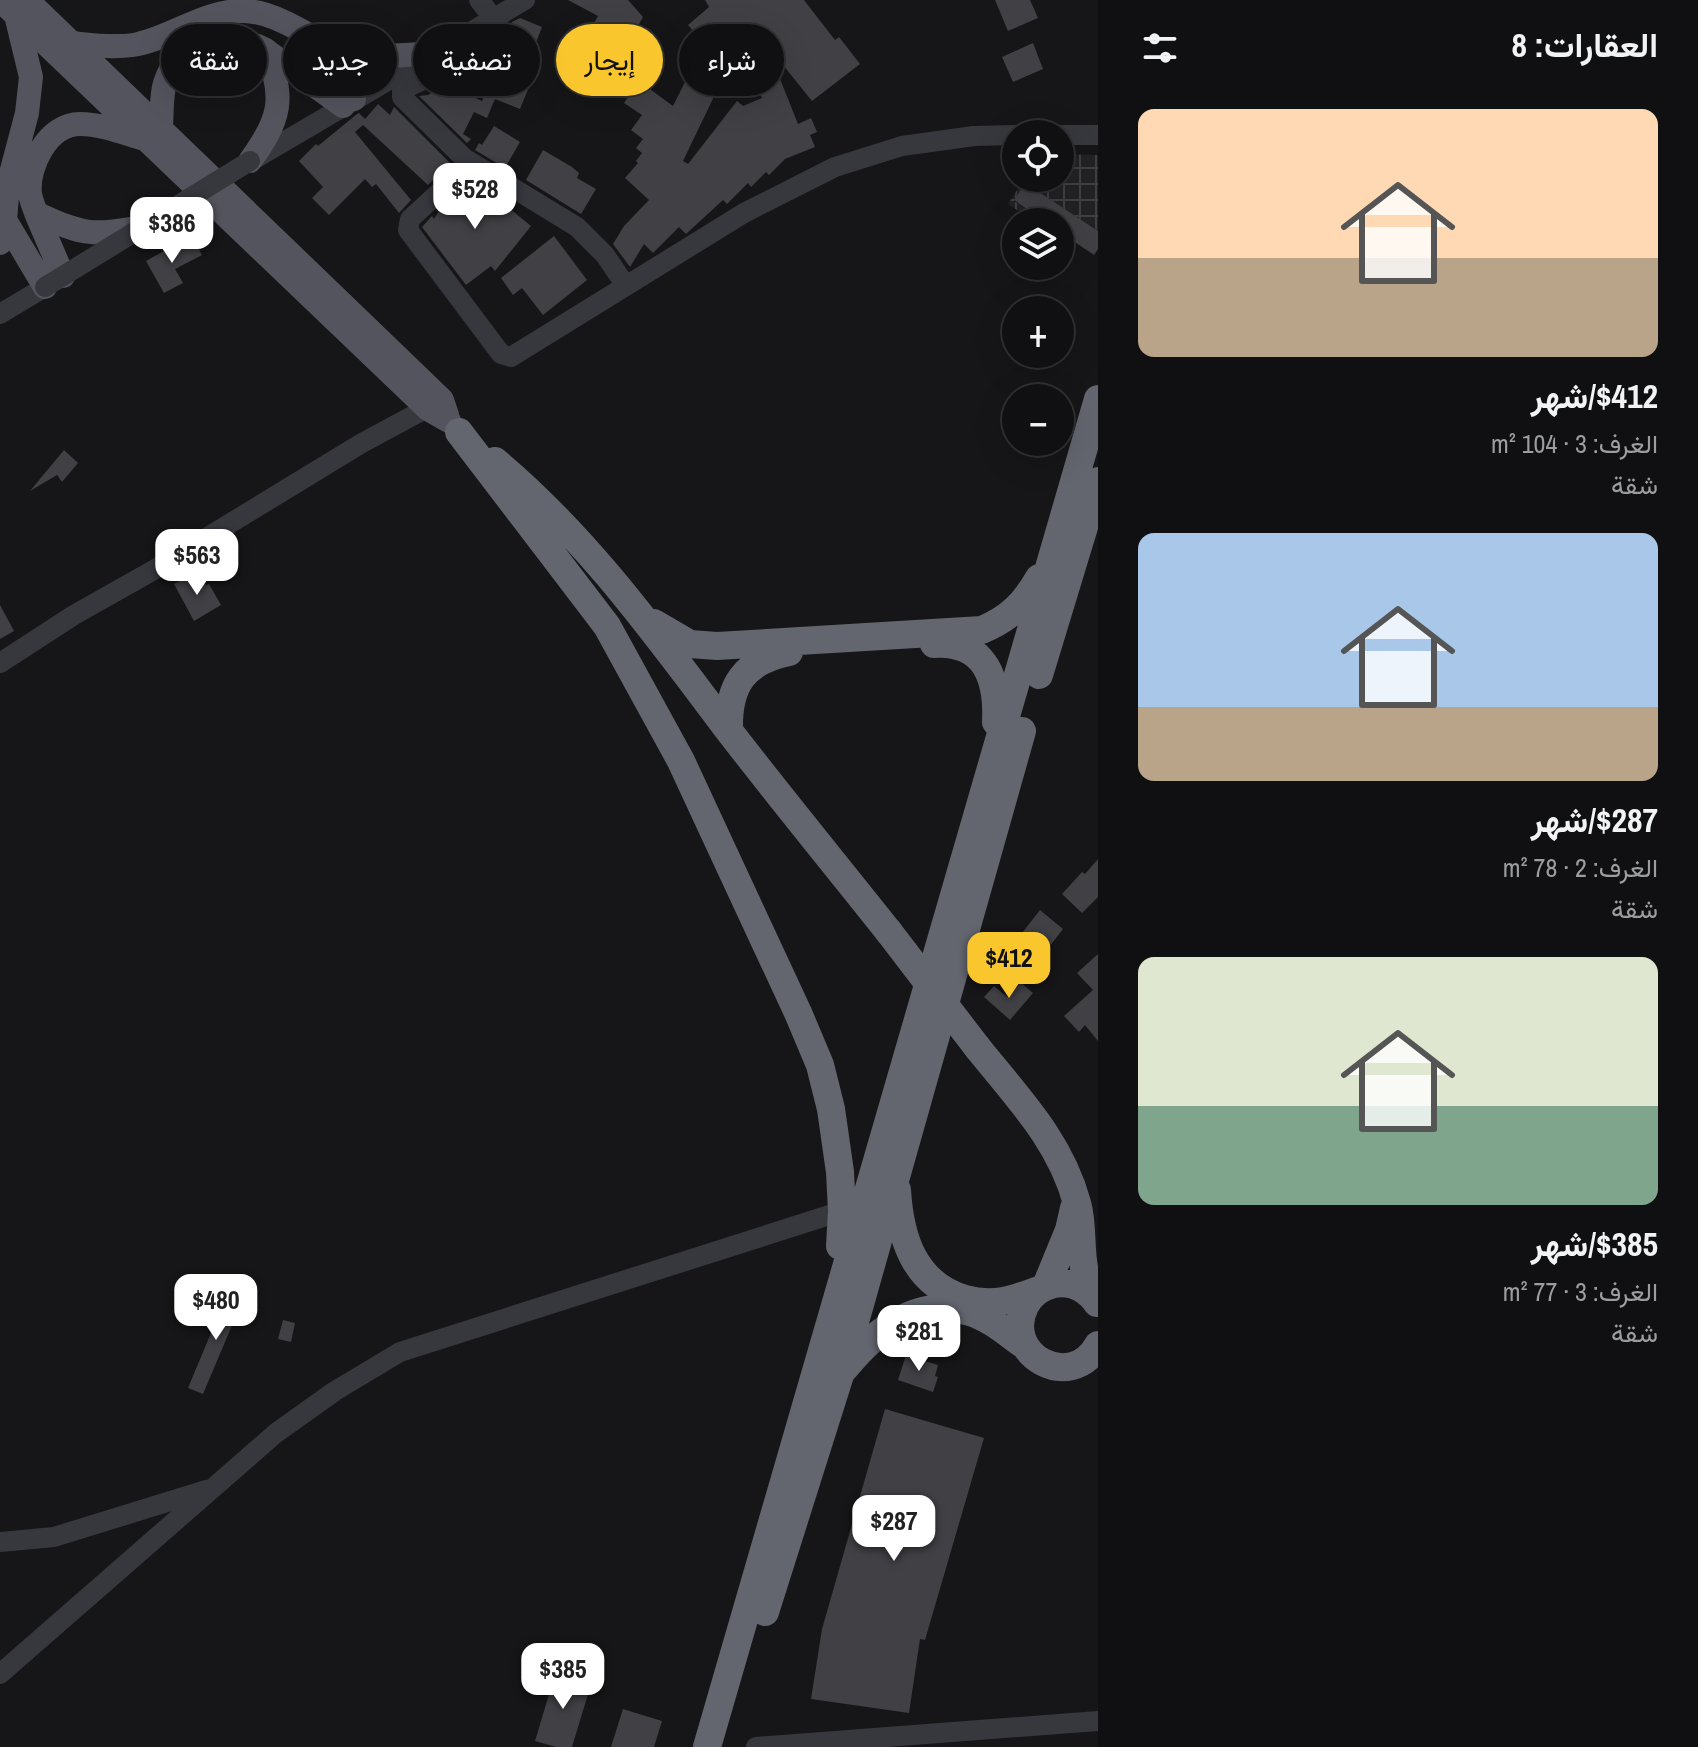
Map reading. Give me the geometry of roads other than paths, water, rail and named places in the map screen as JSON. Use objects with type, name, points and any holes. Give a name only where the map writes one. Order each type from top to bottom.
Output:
[{"type":"highway","points":[[707,1747],[1098,399]]},
{"type":"highway","points":[[444,416],[529,490],[578,539],[641,615],[1055,1146],[1065,1165],[1082,1222],[1085,1275],[1097,1302]]},
{"type":"highway","points":[[444,416],[607,626],[681,761],[799,1015],[820,1065],[831,1109],[840,1172],[842,1211],[839,1255],[829,1320]]},
{"type":"highway","points":[[724,1747],[840,1375],[1019,741],[1098,481]]},
{"type":"highway","points":[[641,615],[690,644],[717,646],[982,630],[1004,621],[1020,607],[1057,545]]},
{"type":"highway","points":[[729,730],[729,709],[741,677],[757,662],[771,655],[792,651],[948,643],[964,647],[981,659],[994,679],[997,698],[994,756]]},
{"type":"highway","points":[[896,1169],[904,1238],[914,1262],[933,1284],[953,1296],[972,1301],[1000,1302],[1060,1283],[1086,1290],[1097,1302]]},
{"type":"highway","points":[[1024,1345],[1020,1330],[1021,1315],[1028,1301],[1043,1288],[1069,1230],[1076,1200]]},
{"type":"highway","points":[[840,1375],[865,1344],[889,1324],[919,1313],[948,1309],[970,1312],[988,1321],[1024,1345],[1044,1364],[1072,1366],[1094,1356]]},
{"type":"main road","points":[[14,5],[72,43],[153,133]]},
{"type":"main road","points":[[14,5],[153,133],[444,416]]},
{"type":"main road","points":[[14,5],[31,77],[27,113],[8,185],[3,231],[54,282]]},
{"type":"main road","points":[[72,43],[135,45],[196,21],[243,11],[272,17],[285,24]]},
{"type":"main road","points":[[267,51],[348,103]]},
{"type":"main road","points":[[250,161],[271,132],[277,106],[277,77],[267,52]]},
{"type":"main road","points":[[153,133],[161,96]]},
{"type":"main road","points":[[344,96],[348,103]]},
{"type":"main road","points":[[54,282],[30,195],[40,150],[57,131],[76,123],[153,133]]},
{"type":"main road","points":[[36,213],[72,230],[102,234],[146,226]]},
{"type":"street","points":[[479,0],[494,19]]},
{"type":"street","points":[[485,24],[525,0]]},
{"type":"street","points":[[494,19],[487,37],[476,50],[401,93],[402,97],[471,163],[577,227],[605,255],[626,286]]},
{"type":"street","points":[[0,314],[250,161],[413,66]]},
{"type":"street","points":[[471,163],[410,219],[407,226],[501,354],[511,357],[744,213],[835,167],[902,146],[1002,135]]},
{"type":"street","points":[[1074,135],[1098,135]]},
{"type":"street","points":[[0,663],[74,615],[362,443],[444,416]]},
{"type":"street","points":[[0,1674],[276,1433],[335,1391],[400,1352],[842,1211]]},
{"type":"street","points":[[0,1542],[54,1537],[213,1487]]},
{"type":"street","points":[[756,1747],[1098,1721]]}]
